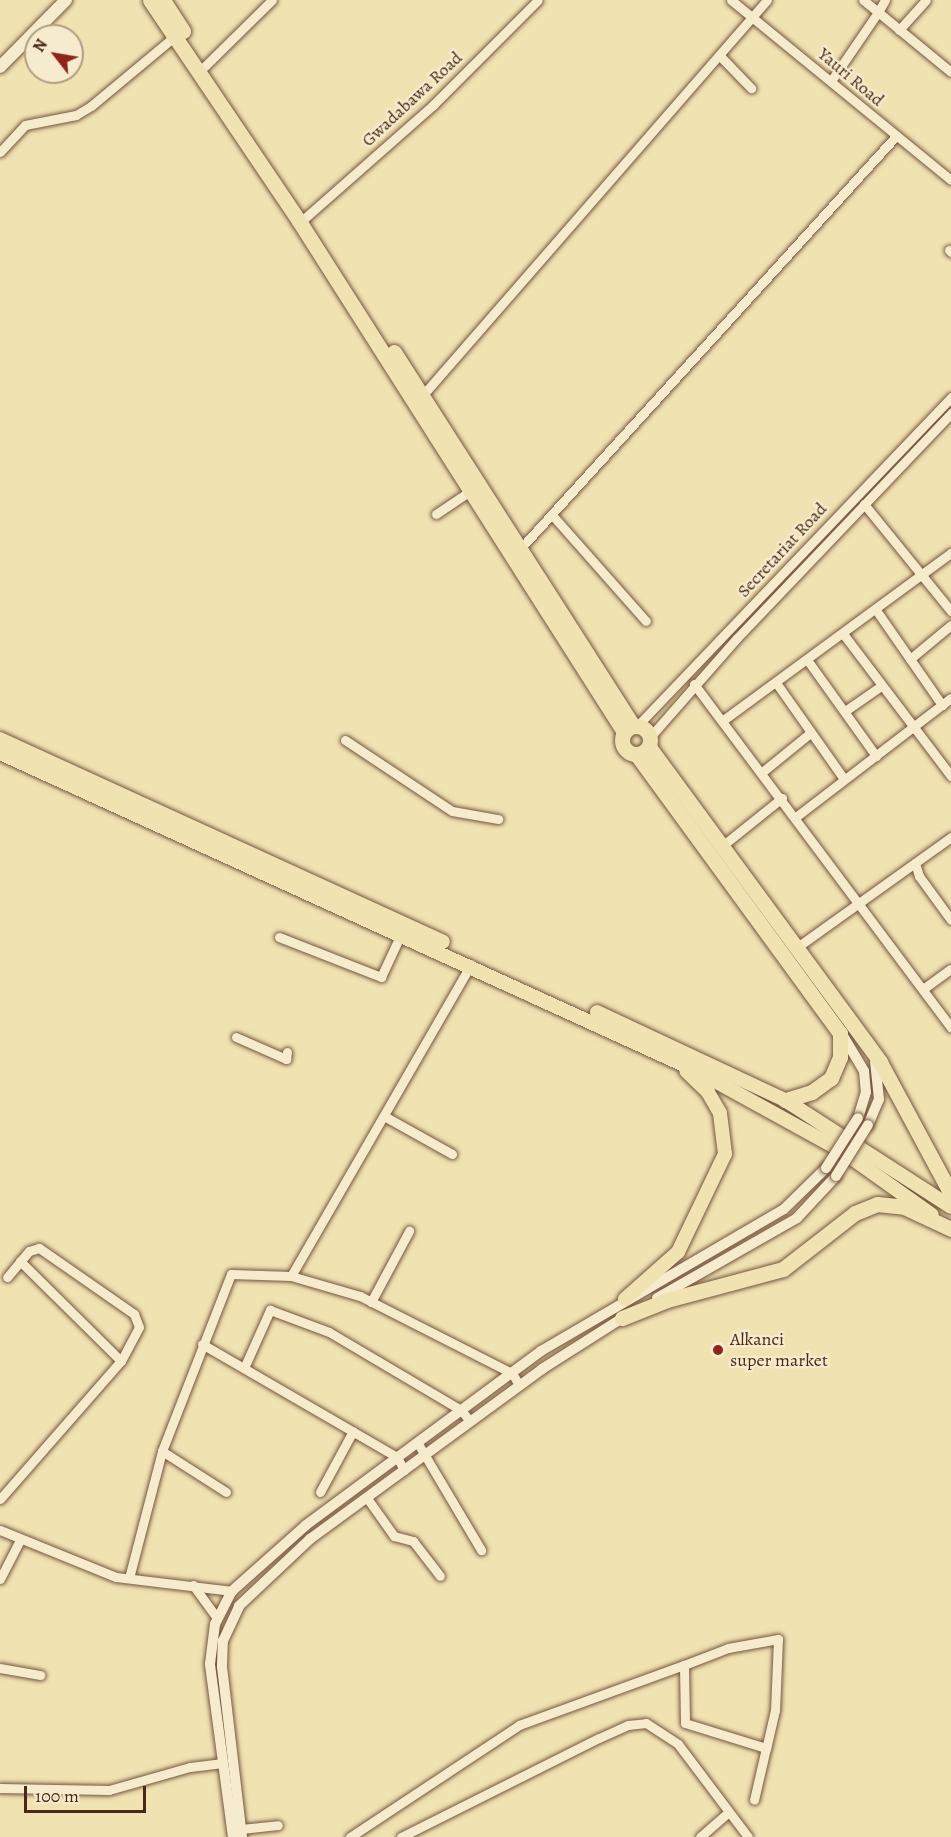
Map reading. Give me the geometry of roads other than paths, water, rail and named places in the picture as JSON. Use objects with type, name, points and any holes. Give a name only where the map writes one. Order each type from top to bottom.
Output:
[{"type":"highway","points":[[150,0],[299,221],[469,492],[631,728],[722,846],[867,1043],[951,1194]]},
{"type":"highway","points":[[163,0],[422,396],[631,728]]},
{"type":"highway","points":[[631,728],[624,749],[646,746]]},
{"type":"highway","points":[[646,746],[836,1024],[842,1050],[837,1069],[823,1086],[785,1100]]},
{"type":"highway","points":[[622,1318],[667,1300],[783,1269],[855,1214],[877,1204],[904,1207],[951,1227]]},
{"type":"main road","points":[[0,55],[56,0]]},
{"type":"main road","points":[[0,67],[66,0]]},
{"type":"main road","points":[[0,739],[785,1100],[951,1207]]},
{"type":"main road","points":[[0,753],[471,964],[657,1051],[799,1126],[951,1227]]},
{"type":"main road","points":[[625,1299],[678,1252],[725,1154],[724,1124],[708,1092],[657,1051]]},
{"type":"street","points":[[206,66],[272,0]]},
{"type":"street","name":"Gwadabawa Road","points":[[305,218],[433,105],[538,0]]},
{"type":"street","name":"Yauri Road","points":[[731,0],[951,180]]},
{"type":"street","points":[[422,396],[767,0]]},
{"type":"street","points":[[863,0],[951,72]]},
{"type":"street","points":[[831,81],[885,0]]},
{"type":"street","points":[[899,30],[926,0]]},
{"type":"street","points":[[0,152],[25,125],[76,115],[92,106],[175,36]]},
{"type":"street","points":[[720,56],[751,88]]},
{"type":"street","points":[[520,549],[553,516],[896,136]]},
{"type":"street","name":"Secretariat Road","points":[[631,728],[951,397]]},
{"type":"street","name":"Secretariat Road","points":[[646,746],[694,684],[951,413]]},
{"type":"street","points":[[436,514],[469,492]]},
{"type":"street","points":[[864,504],[951,611]]},
{"type":"street","points":[[553,516],[646,621]]},
{"type":"street","points":[[722,721],[777,684],[951,553]]},
{"type":"street","points":[[876,610],[942,705]]},
{"type":"street","points":[[910,659],[951,626]]},
{"type":"street","points":[[843,635],[951,776]]},
{"type":"street","points":[[808,661],[876,756]]},
{"type":"street","points":[[694,684],[761,773],[797,816],[951,1027]]},
{"type":"street","points":[[777,684],[844,779]]},
{"type":"street","points":[[845,711],[881,686]]},
{"type":"street","points":[[797,816],[951,698]]},
{"type":"street","points":[[761,773],[810,733]]},
{"type":"street","points":[[345,740],[452,811],[498,819]]},
{"type":"street","points":[[722,846],[782,798]]},
{"type":"street","points":[[796,948],[951,837]]},
{"type":"street","points":[[915,863],[919,876],[951,920]]},
{"type":"street","points":[[279,938],[381,977],[401,934]]},
{"type":"street","points":[[291,1276],[471,964]]},
{"type":"street","points":[[923,989],[951,969]]},
{"type":"street","points":[[238,1834],[223,1763],[210,1664],[217,1618],[232,1591],[277,1548],[512,1373],[625,1299],[784,1209],[826,1168],[858,1118],[866,1092],[864,1071],[836,1024]]},
{"type":"street","points":[[236,1037],[286,1059],[287,1052]]},
{"type":"street","points":[[238,1834],[223,1685],[226,1630],[239,1606],[262,1580],[367,1498],[519,1385],[622,1318],[796,1218],[836,1176],[868,1125],[880,1086],[867,1043]]},
{"type":"street","points":[[384,1116],[452,1154]]},
{"type":"street","points":[[371,1302],[409,1231]]},
{"type":"street","points":[[0,1499],[121,1361],[139,1327],[134,1314],[39,1248],[20,1261],[7,1277]]},
{"type":"street","points":[[20,1261],[121,1361]]},
{"type":"street","points":[[129,1578],[162,1451],[231,1274],[291,1276],[371,1302],[512,1373],[519,1385]]},
{"type":"street","points":[[244,1368],[270,1310],[328,1332],[461,1410],[470,1421]]},
{"type":"street","points":[[202,1344],[397,1457],[404,1470]]},
{"type":"street","points":[[320,1492],[353,1431]]},
{"type":"street","points":[[417,1442],[480,1550]]},
{"type":"street","points":[[162,1451],[226,1492]]},
{"type":"street","points":[[367,1498],[394,1536],[413,1541],[440,1576]]},
{"type":"street","points":[[0,1530],[20,1540],[129,1578],[232,1591]]},
{"type":"street","points":[[0,1579],[20,1540]]},
{"type":"street","points":[[193,1586],[217,1618]]},
{"type":"street","points":[[350,1837],[519,1725],[728,1648],[778,1639],[776,1710],[754,1800]]},
{"type":"street","points":[[684,1665],[685,1723],[766,1748]]},
{"type":"street","points":[[0,1668],[40,1675]]},
{"type":"street","points":[[401,1837],[599,1738],[628,1725],[646,1723],[678,1744],[748,1837]]},
{"type":"street","points":[[0,1788],[109,1790],[190,1767],[223,1763]]},
{"type":"street","points":[[700,1837],[728,1813]]},
{"type":"street","points":[[238,1834],[278,1825]]},
{"type":"place","name":"Alkanci super market","points":[[718,1350]]}]
